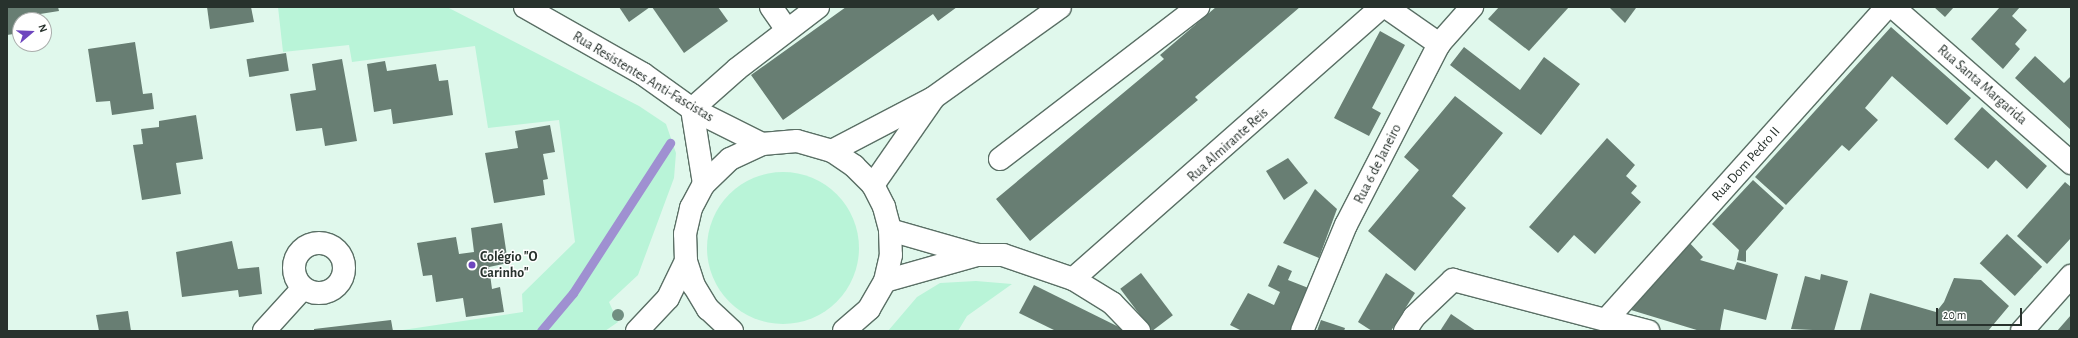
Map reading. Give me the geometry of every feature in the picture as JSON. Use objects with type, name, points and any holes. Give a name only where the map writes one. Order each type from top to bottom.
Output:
[{"type":"street","name":"Rua Resistentes Anti-Fascistas","points":[[525,7],[643,74],[692,110],[762,144]]},
{"type":"street","points":[[771,7],[787,30]]},
{"type":"street","points":[[704,184],[692,110],[787,30],[818,7]]},
{"type":"street","points":[[832,151],[933,98],[1060,7]]},
{"type":"street","points":[[1000,159],[1198,7]]},
{"type":"street","name":"Rua Almirante Reis","points":[[1073,280],[1382,7]]},
{"type":"street","points":[[1386,7],[1439,44]]},
{"type":"street","name":"Rua 6 de Janeiro","points":[[1302,331],[1346,225],[1439,44],[1472,7]]},
{"type":"street","name":"Rua Dom Pedro II","points":[[1606,320],[1887,7]]},
{"type":"street","name":"Rua Santa Margarida","points":[[1894,7],[2071,163]]},
{"type":"street","points":[[873,185],[933,98]]},
{"type":"street","points":[[732,331],[708,309],[694,286],[686,261],[685,234],[691,208],[704,184],[730,159],[762,144],[797,141],[832,151],[854,166],[873,185],[884,207],[890,230],[891,256],[885,281],[869,309],[844,331]]},
{"type":"street","points":[[890,230],[976,255]]},
{"type":"street","points":[[885,281],[976,255],[1003,255],[1073,280],[1112,303],[1139,331]]},
{"type":"street","points":[[636,331],[668,298],[686,261]]},
{"type":"street","points":[[2022,331],[2071,276]]},
{"type":"street","points":[[1405,331],[1414,317],[1452,280],[1648,331]]},
{"type":"street","points":[[264,331],[303,288]]},
{"type":"green space","points":[[278,7],[447,7],[639,106],[666,124],[676,153],[674,178],[638,275],[609,302],[618,322],[605,331],[396,331],[523,312],[522,294],[575,242],[559,120],[488,128],[475,46],[352,62],[349,45],[283,52]]},
{"type":"green space","points":[[783,172],[812,178],[819,181],[837,194],[850,212],[853,219],[859,248],[853,277],[850,284],[837,302],[819,315],[812,318],[783,324],[754,318],[747,315],[729,302],[716,284],[713,277],[707,248],[713,219],[716,212],[729,194],[747,181],[754,178]]},
{"type":"green space","points":[[976,281],[1012,284],[967,316],[958,331],[888,331],[917,297],[940,283]]},
{"type":"building","points":[[7,7],[58,7],[59,11],[52,12],[12,12],[12,34],[7,35]]},
{"type":"building","points":[[207,7],[251,7],[254,22],[210,29]]},
{"type":"building","points":[[619,7],[650,7],[629,22]]},
{"type":"building","points":[[652,7],[718,7],[728,21],[684,53]]},
{"type":"building","points":[[846,7],[957,7],[938,21],[933,14],[783,120],[751,75]]},
{"type":"building","points":[[1216,7],[1300,7],[1195,97],[1198,100],[1030,241],[996,199],[1164,59],[1160,55]]},
{"type":"building","points":[[1499,7],[1569,7],[1529,51],[1488,19]]},
{"type":"building","points":[[1609,7],[1635,7],[1636,8],[1625,23]]},
{"type":"building","points":[[1934,7],[1954,7],[1945,17]]},
{"type":"building","points":[[2000,7],[2020,7],[2012,16],[2027,30],[2015,44],[2020,49],[2003,69],[1971,39]]},
{"type":"building","points":[[1891,27],[1971,98],[1947,125],[1892,76],[1865,108],[1878,120],[1849,151],[1842,145],[1786,205],[1755,177]]},
{"type":"building","points":[[1380,31],[1405,45],[1372,108],[1381,113],[1369,136],[1334,118]]},
{"type":"building","points":[[135,42],[143,94],[152,93],[154,109],[112,115],[110,101],[96,102],[88,49]]},
{"type":"building","points":[[1464,47],[1520,90],[1544,57],[1580,84],[1541,135],[1450,65]]},
{"type":"building","points":[[286,53],[289,71],[249,77],[246,59]]},
{"type":"building","points":[[2035,56],[2064,83],[2071,76],[2071,130],[2015,78]]},
{"type":"building","points":[[342,59],[357,141],[325,146],[322,128],[296,131],[290,94],[316,90],[312,64]]},
{"type":"building","points":[[385,61],[387,71],[436,64],[439,81],[448,80],[453,115],[393,124],[391,109],[374,112],[367,64]]},
{"type":"building","points":[[1455,96],[1503,133],[1452,196],[1466,208],[1415,271],[1368,231],[1419,170],[1404,157]]},
{"type":"building","points":[[1982,107],[2047,166],[2027,189],[1996,160],[1988,169],[1954,139]]},
{"type":"building","points":[[196,115],[203,159],[176,163],[181,194],[142,200],[133,145],[143,144],[141,129],[159,127],[159,121]]},
{"type":"building","points":[[550,125],[555,152],[543,154],[548,179],[543,180],[545,195],[494,203],[485,153],[518,148],[515,131]]},
{"type":"building","points":[[1607,138],[1635,165],[1626,176],[1637,186],[1631,193],[1641,202],[1595,254],[1574,235],[1558,253],[1529,227]]},
{"type":"building","points":[[1288,158],[1308,183],[1284,200],[1266,171]]},
{"type":"building","points":[[1753,180],[1784,208],[1746,251],[1746,262],[1737,260],[1739,250],[1712,224]]},
{"type":"building","points":[[2065,182],[2071,187],[2071,238],[2047,264],[2017,236]]},
{"type":"building","points":[[1315,189],[1337,209],[1319,258],[1283,243]]},
{"type":"building","points":[[502,223],[508,263],[489,267],[492,289],[500,287],[504,312],[466,317],[463,298],[436,302],[432,275],[423,276],[417,243],[456,237],[459,254],[474,252],[471,228]]},
{"type":"building","points":[[2007,234],[2042,267],[2015,296],[1980,263]]},
{"type":"building","points":[[1686,239],[1703,257],[1700,260],[1734,270],[1737,262],[1778,274],[1766,320],[1724,309],[1720,331],[1700,331],[1631,310]]},
{"type":"building","points":[[232,241],[238,269],[259,267],[262,294],[239,297],[238,290],[182,297],[176,252]]},
{"type":"building","points":[[1278,265],[1292,271],[1288,280],[1311,289],[1295,331],[1242,331],[1230,325],[1248,293],[1274,305],[1280,292],[1268,286]]},
{"type":"building","points":[[1141,273],[1173,315],[1152,331],[1120,289]]},
{"type":"building","points":[[1386,273],[1415,293],[1391,331],[1372,331],[1358,322]]},
{"type":"building","points":[[1821,274],[1848,281],[1834,331],[1791,329],[1805,276],[1820,280]]},
{"type":"building","points":[[1954,278],[1981,280],[2009,306],[1988,331],[1860,331],[1870,293],[1936,312],[1944,302]]},
{"type":"building","points":[[1034,285],[1127,331],[1056,331],[1019,313]]},
{"type":"building","points":[[128,311],[131,331],[99,331],[96,315]]},
{"type":"building","points":[[1451,314],[1476,331],[1440,331]]},
{"type":"building","points":[[2071,315],[2071,331],[2057,331]]},
{"type":"building","points":[[391,320],[393,331],[314,331],[314,329]]},
{"type":"building","points":[[1321,320],[1345,328],[1344,331],[1317,331]]},
{"type":"waterway","points":[[541,331],[573,293],[670,143]]},
{"type":"place","name":"Colégio \"O Carinho\"","points":[[472,265]]}]
